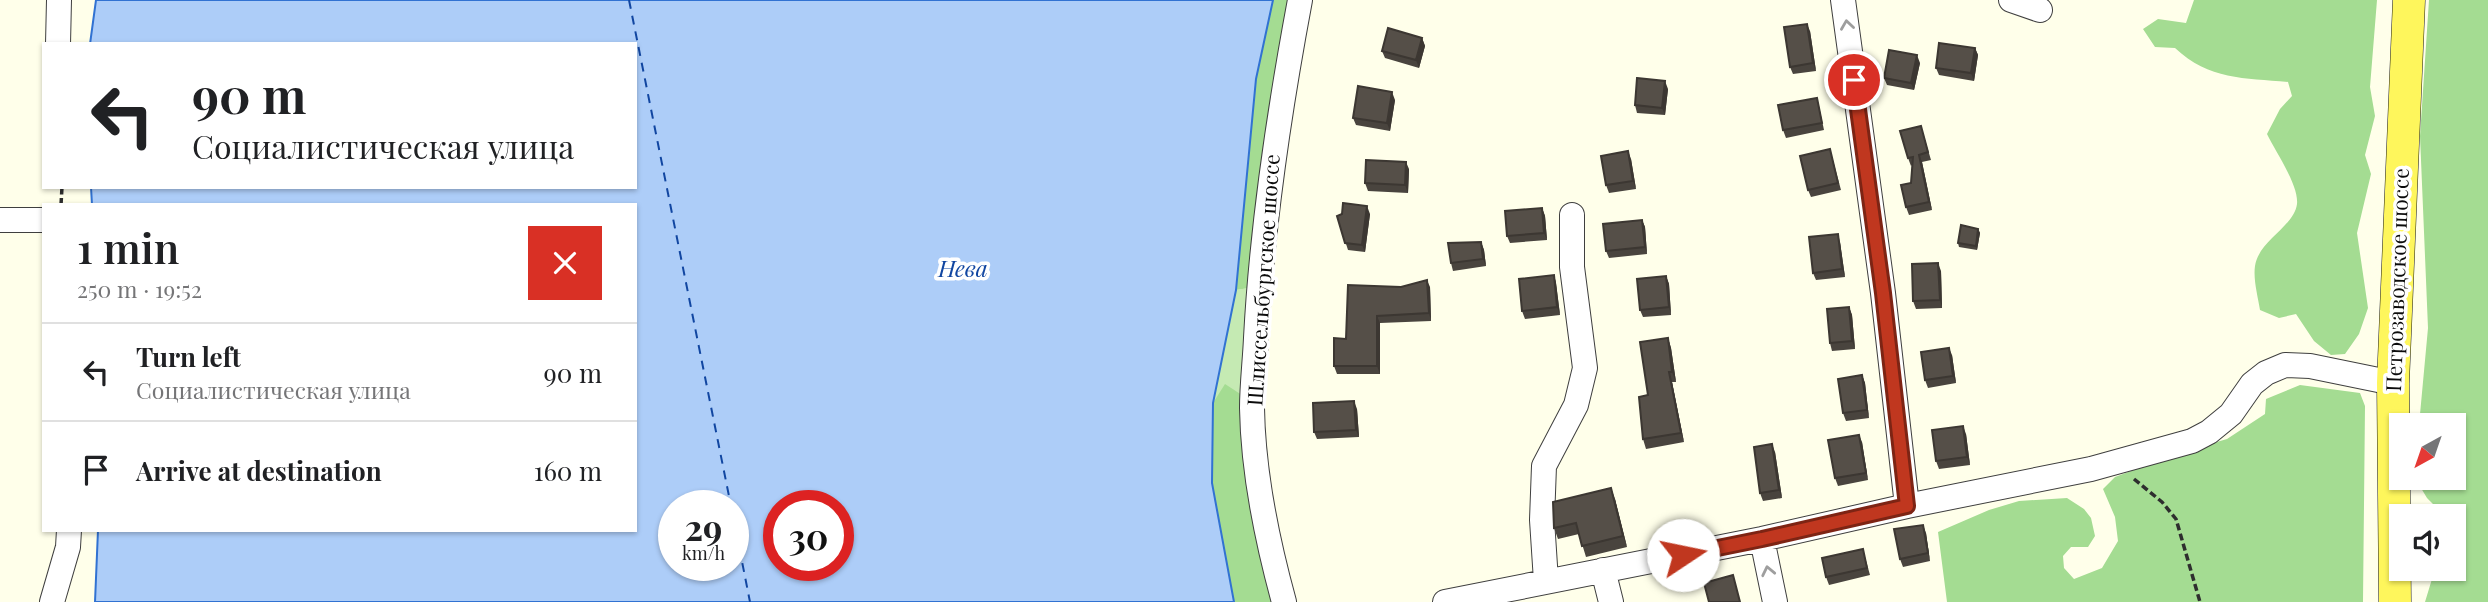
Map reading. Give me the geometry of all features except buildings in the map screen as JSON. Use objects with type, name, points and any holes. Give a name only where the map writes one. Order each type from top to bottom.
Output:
[{"type":"main road","name":"Петрозаводское шоссе","points":[[2395,602],[2393,383],[2409,0]]},
{"type":"street","points":[[58,42],[59,0]]},
{"type":"street","name":"Шлиссельбургское шоссе","points":[[1284,602],[1270,552],[1259,485],[1252,409],[1266,204],[1278,118],[1300,0]]},
{"type":"street","points":[[1843,0],[1883,293],[1907,506]]},
{"type":"street","points":[[2011,0],[2040,10]]},
{"type":"street","points":[[1546,581],[1542,520],[1544,466],[1576,405],[1585,368],[1572,267],[1572,215]]},
{"type":"street","points":[[0,220],[42,220]]},
{"type":"street","points":[[1445,602],[2091,470],[2192,441],[2209,432],[2231,414],[2252,384],[2266,373],[2285,365],[2310,366],[2393,383]]},
{"type":"street","points":[[52,602],[68,547],[69,532]]},
{"type":"street","points":[[1762,539],[1775,602]]},
{"type":"street","points":[[1604,570],[1611,602]]},
{"type":"path","points":[[2114,463],[2162,502],[2176,519],[2200,602]]},
{"type":"green space","points":[[1273,0],[1298,0],[1249,288],[1236,290],[1256,79]]},
{"type":"green space","points":[[2194,0],[2377,0],[2370,87],[2375,116],[2365,155],[2371,174],[2357,233],[2368,308],[2359,334],[2345,354],[2331,355],[2314,341],[2296,314],[2279,318],[2260,310],[2255,277],[2258,257],[2269,241],[2290,220],[2297,204],[2294,187],[2267,134],[2280,109],[2292,96],[2288,82],[2228,76],[2201,66],[2175,48],[2155,47],[2143,29],[2158,19],[2186,23]]},
{"type":"green space","points":[[2429,0],[2488,0],[2488,602],[2425,602],[2431,581],[2466,581],[2466,504],[2433,504],[2422,490],[2466,490],[2466,413],[2420,413],[2428,328],[2420,136]]},
{"type":"green space","points":[[1249,288],[1248,399],[1213,403],[1236,290]]},
{"type":"green space","points":[[1225,384],[1248,399],[1274,602],[1234,602],[1212,483],[1213,403]]},
{"type":"green space","points":[[2300,385],[2360,393],[2365,406],[2363,602],[1947,602],[1938,532],[1989,510],[2019,501],[2067,498],[2084,509],[2091,518],[2095,536],[2088,547],[2071,547],[2063,556],[2064,568],[2074,579],[2102,568],[2118,541],[2115,517],[2103,489],[2115,477],[2179,453],[2227,439],[2265,414],[2266,399]]},
{"type":"water","name":"Нева","points":[[96,0],[1273,0],[1256,79],[1236,290],[1213,403],[1212,483],[1234,602],[95,602],[98,532],[637,532],[637,203],[92,203],[91,189],[637,189],[637,42],[90,42]]},
{"type":"ferry route","points":[[629,0],[728,490]]},
{"type":"ferry route","points":[[746,581],[750,602]]},
{"type":"route","points":[[1683,555],[1907,506],[1883,293],[1854,80]]}]
